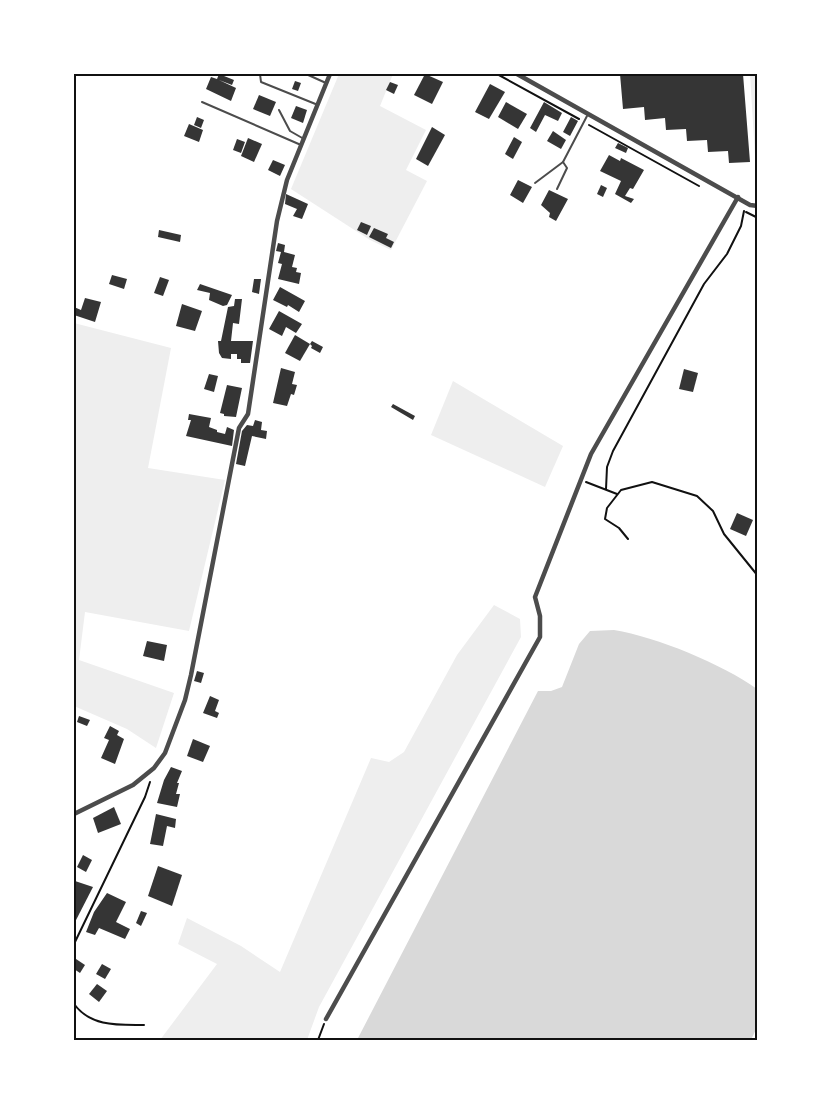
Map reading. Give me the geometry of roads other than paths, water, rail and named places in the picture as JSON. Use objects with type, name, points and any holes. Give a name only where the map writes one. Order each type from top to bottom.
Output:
[{"type":"street","points":[[74,814],[133,785],[154,768],[165,753],[185,700],[239,428],[248,414],[277,221],[287,180],[330,74]]},
{"type":"street","points":[[517,74],[750,205],[758,206]]},
{"type":"street","points":[[326,1019],[540,638],[540,616],[535,597],[591,454],[738,197]]},
{"type":"lane","points":[[260,74],[261,82],[318,105]]},
{"type":"lane","points":[[306,74],[326,83]]},
{"type":"lane","points":[[202,102],[301,145]]},
{"type":"lane","points":[[279,110],[290,131],[304,139]]},
{"type":"lane","points":[[535,183],[563,162],[589,113]]},
{"type":"lane","points":[[557,189],[567,168],[563,162]]}]
